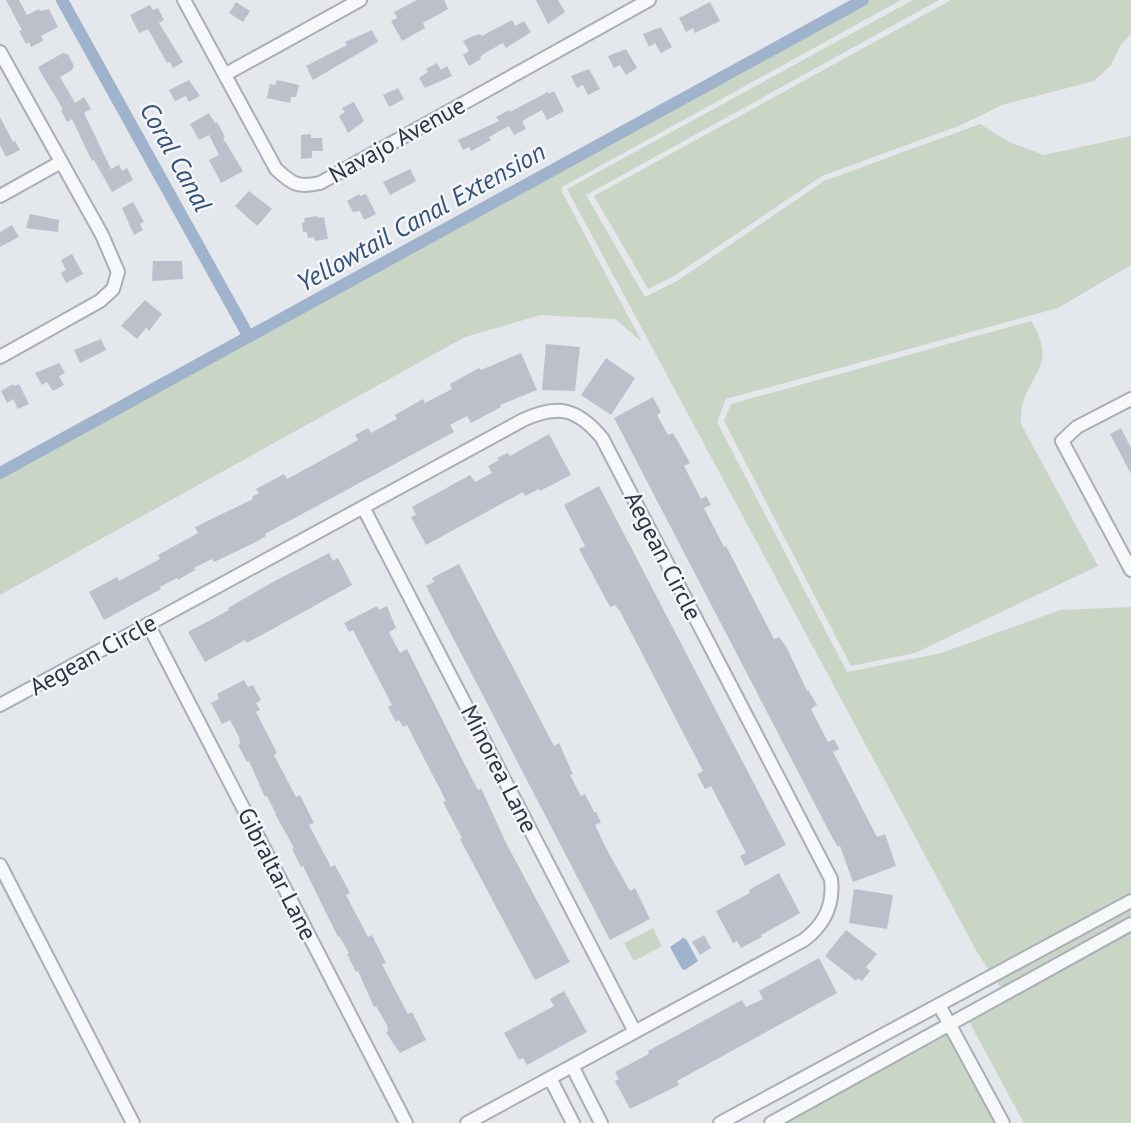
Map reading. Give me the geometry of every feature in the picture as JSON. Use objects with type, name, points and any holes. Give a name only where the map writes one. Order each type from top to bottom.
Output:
[{"type":"street","name":"Navajo Avenue","points":[[184,0],[276,169],[290,183],[307,186],[320,183],[649,0]]},
{"type":"street","points":[[226,74],[360,0]]},
{"type":"street","points":[[0,52],[113,256],[118,272],[113,289],[100,301],[0,357]]},
{"type":"street","points":[[0,196],[61,162]]},
{"type":"street","points":[[1131,399],[1077,427],[1062,441],[1131,570]]},
{"type":"street","name":"Aegean Circle","points":[[0,705],[541,412],[575,412],[591,425],[602,438],[827,870],[832,892],[824,920],[817,930],[804,940],[467,1123]]},
{"type":"street","name":"Minorea Lane","points":[[363,507],[635,1032]]},
{"type":"street","name":"Gibraltar Lane","points":[[148,624],[406,1123]]},
{"type":"street","points":[[0,865],[133,1123]]},
{"type":"street","points":[[720,1123],[1131,901]]},
{"type":"street","points":[[771,1123],[1131,925]]},
{"type":"street","points":[[939,1005],[1003,1123]]},
{"type":"street","points":[[572,1066],[601,1123]]},
{"type":"street","points":[[550,1078],[573,1123]]},
{"type":"green space","points":[[855,0],[901,0],[562,187],[562,192],[642,342],[615,319],[541,315],[465,337],[0,595],[0,469]]},
{"type":"green space","points":[[913,0],[939,0],[586,195],[645,297],[677,281],[824,181],[980,124],[1009,142],[1044,155],[1131,136],[1131,265],[1058,308],[726,399],[717,422],[847,672],[941,653],[1060,610],[1131,607],[1131,1123],[1024,1123],[966,1016],[1005,994],[977,952],[567,189]]},
{"type":"green space","points":[[951,0],[1131,0],[1131,34],[1121,45],[1111,65],[1094,81],[1002,105],[961,125],[822,176],[674,276],[648,289],[594,196]]},
{"type":"green space","points":[[1031,321],[1040,338],[1043,352],[1037,374],[1022,408],[1021,424],[1098,566],[915,653],[851,666],[724,421],[731,404]]},
{"type":"green space","points":[[653,928],[662,946],[634,961],[624,943]]},
{"type":"green space","points":[[947,1033],[995,1123],[785,1123]]},
{"type":"water","points":[[683,938],[698,961],[685,970],[670,947]]},
{"type":"building","points":[[6,0],[19,0],[27,15],[39,9],[49,9],[58,27],[41,36],[43,41],[31,47],[29,42],[26,44],[19,31],[22,30]]},
{"type":"building","points":[[417,0],[444,0],[448,9],[423,23],[425,28],[402,41],[391,21],[397,18],[394,12]]},
{"type":"building","points":[[536,0],[558,0],[565,12],[548,24]]},
{"type":"building","points":[[236,2],[250,11],[243,22],[229,13]]},
{"type":"building","points":[[710,2],[720,21],[695,33],[693,28],[686,32],[679,18]]},
{"type":"building","points":[[150,5],[153,10],[158,8],[164,20],[159,23],[183,62],[173,68],[170,62],[167,63],[148,29],[139,33],[130,15]]},
{"type":"building","points":[[512,20],[515,26],[524,21],[531,32],[506,48],[503,43],[469,66],[463,55],[469,51],[463,41],[475,35],[482,36]]},
{"type":"building","points":[[661,27],[672,47],[661,53],[655,43],[649,47],[643,34]]},
{"type":"building","points":[[372,30],[378,42],[313,80],[306,66],[347,45],[345,42]]},
{"type":"building","points":[[626,49],[637,68],[626,75],[620,65],[614,68],[608,56]]},
{"type":"building","points":[[63,53],[68,54],[74,66],[60,77],[75,103],[84,97],[91,109],[84,113],[111,169],[119,165],[122,171],[127,168],[133,180],[112,192],[94,160],[92,161],[72,119],[67,122],[61,110],[63,109],[38,67]]},
{"type":"building","points":[[437,63],[441,70],[447,66],[452,76],[425,88],[419,78],[428,72],[426,69]]},
{"type":"building","points":[[589,69],[600,89],[588,95],[583,85],[577,88],[571,76]]},
{"type":"building","points":[[189,80],[200,96],[189,102],[186,96],[175,101],[169,90]]},
{"type":"building","points":[[277,80],[299,85],[296,97],[291,97],[290,103],[267,98],[270,84],[275,85]]},
{"type":"building","points":[[398,88],[404,99],[389,107],[383,95]]},
{"type":"building","points":[[554,91],[564,111],[547,120],[542,110],[522,121],[526,129],[514,135],[509,126],[471,151],[469,147],[463,150],[458,140],[499,121],[496,117],[509,110],[510,112]]},
{"type":"building","points":[[354,102],[364,121],[348,133],[339,116],[345,112],[342,108]]},
{"type":"building","points":[[209,113],[215,123],[217,122],[225,137],[223,138],[243,171],[221,183],[209,160],[219,155],[209,135],[199,140],[190,124]]},
{"type":"building","points":[[0,117],[20,150],[6,157],[0,145]]},
{"type":"building","points":[[311,134],[311,138],[322,138],[323,151],[312,151],[312,158],[301,159],[301,135]]},
{"type":"building","points":[[410,169],[416,181],[390,195],[383,182]]},
{"type":"building","points":[[249,191],[272,209],[257,226],[235,206]]},
{"type":"building","points":[[359,194],[366,194],[376,214],[364,220],[360,211],[353,212],[347,201]]},
{"type":"building","points":[[133,202],[144,222],[140,224],[143,230],[134,235],[122,208]]},
{"type":"building","points":[[30,214],[59,220],[58,232],[26,228]]},
{"type":"building","points":[[324,217],[328,239],[315,241],[314,237],[308,238],[307,232],[303,232],[302,223],[305,222],[304,218]]},
{"type":"building","points":[[12,225],[19,237],[0,247],[0,232]]},
{"type":"building","points":[[72,254],[83,274],[66,283],[61,273],[66,270],[61,260]]},
{"type":"building","points":[[153,261],[182,261],[183,279],[152,281]]},
{"type":"building","points":[[145,300],[162,314],[149,331],[146,328],[137,339],[121,326]]},
{"type":"building","points":[[101,339],[106,350],[80,363],[74,350]]},
{"type":"building","points":[[546,344],[580,347],[575,391],[542,390]]},
{"type":"building","points":[[521,353],[537,390],[500,405],[501,407],[471,423],[467,416],[450,425],[454,432],[265,534],[266,536],[256,542],[214,562],[212,559],[194,568],[195,570],[178,580],[177,578],[160,587],[161,589],[104,620],[89,592],[117,577],[119,581],[160,559],[158,555],[198,533],[195,527],[253,499],[252,497],[259,493],[256,489],[284,474],[287,479],[335,453],[358,440],[355,435],[368,428],[371,433],[397,419],[395,415],[423,399],[425,403],[452,389],[450,384],[479,368],[481,370]]},
{"type":"building","points":[[606,358],[635,378],[611,415],[581,395]]},
{"type":"building","points":[[59,363],[65,373],[59,376],[64,385],[53,391],[47,382],[42,385],[35,373]]},
{"type":"building","points":[[13,384],[19,384],[29,404],[18,409],[13,399],[7,403],[1,391]]},
{"type":"building","points":[[653,397],[661,412],[657,415],[668,435],[673,433],[690,463],[684,466],[701,499],[706,496],[711,505],[704,508],[724,547],[726,546],[774,639],[779,637],[787,648],[807,691],[817,705],[811,709],[828,742],[834,739],[839,749],[833,752],[877,837],[885,834],[896,866],[853,882],[840,846],[838,847],[832,837],[614,418]]},
{"type":"building","points":[[1121,428],[1131,448],[1131,474],[1110,434]]},
{"type":"building","points":[[549,434],[571,475],[540,491],[539,489],[525,496],[523,492],[426,545],[411,517],[416,515],[412,507],[470,475],[475,482],[492,473],[488,466],[499,460],[497,458],[508,453],[510,456]]},
{"type":"building","points":[[599,486],[786,845],[745,866],[740,856],[746,853],[711,786],[705,789],[697,774],[703,771],[620,611],[615,605],[610,607],[579,549],[585,546],[564,505]]},
{"type":"building","points":[[329,553],[333,561],[338,558],[352,585],[247,643],[245,640],[205,662],[188,632]]},
{"type":"building","points":[[459,564],[554,746],[559,743],[573,774],[570,775],[581,796],[585,794],[596,812],[601,822],[595,825],[607,850],[630,891],[635,888],[650,919],[610,940],[426,586],[434,582],[432,578]]},
{"type":"building","points":[[377,606],[379,610],[387,606],[396,628],[389,632],[395,644],[400,653],[407,649],[467,769],[478,790],[481,788],[507,845],[570,962],[535,980],[460,839],[462,838],[443,802],[446,801],[407,725],[403,727],[399,720],[396,722],[388,707],[392,705],[353,630],[349,632],[344,623]]},
{"type":"building","points":[[244,680],[248,687],[253,685],[261,700],[256,703],[260,710],[256,712],[277,753],[274,755],[296,797],[300,795],[314,823],[309,825],[331,867],[335,865],[350,893],[346,895],[368,937],[372,935],[386,963],[382,964],[393,986],[408,1014],[412,1012],[426,1040],[400,1053],[386,1032],[387,1025],[376,1006],[374,1007],[347,954],[349,953],[338,937],[303,866],[301,867],[249,761],[247,762],[238,745],[239,737],[230,720],[222,724],[211,703],[219,699],[217,694]]},
{"type":"building","points":[[779,873],[800,913],[741,948],[737,941],[733,943],[716,911],[750,893],[749,890]]},
{"type":"building","points":[[854,889],[893,895],[887,929],[849,923]]},
{"type":"building","points":[[846,930],[877,954],[866,967],[870,971],[862,981],[858,978],[856,981],[825,956]]},
{"type":"building","points":[[704,935],[711,948],[700,955],[692,942]]},
{"type":"building","points":[[819,958],[837,993],[677,1081],[679,1085],[630,1109],[615,1081],[619,1079],[615,1072],[742,1000],[746,1007],[763,999],[759,991]]},
{"type":"building","points":[[564,991],[587,1032],[527,1065],[523,1058],[519,1060],[504,1033],[554,1006],[550,999]]},
{"type":"waterway","name":"Coral Canal","points":[[62,0],[249,337]]},
{"type":"waterway","name":"Yellowtail Canal Extension","points":[[0,473],[863,0]]}]
